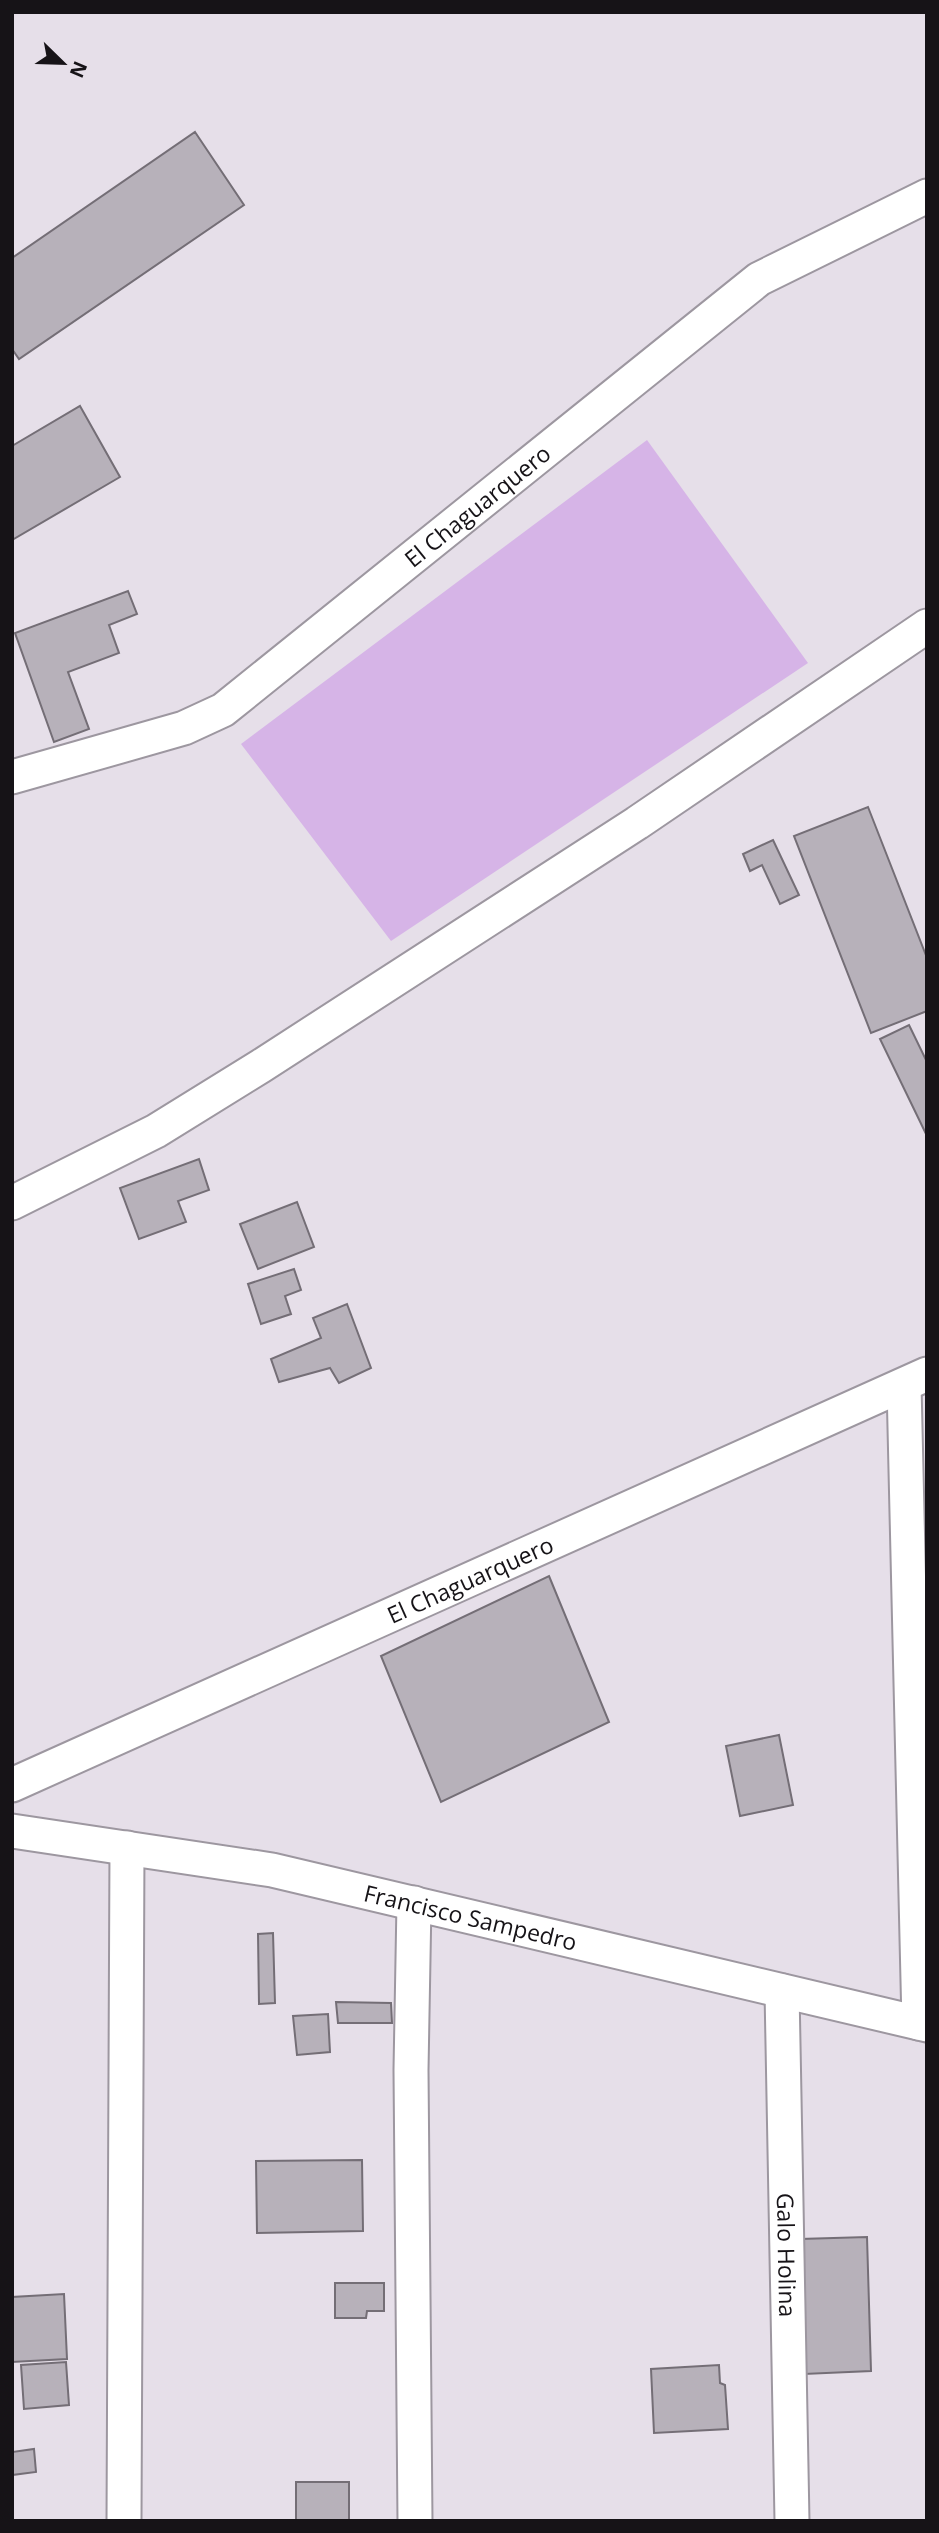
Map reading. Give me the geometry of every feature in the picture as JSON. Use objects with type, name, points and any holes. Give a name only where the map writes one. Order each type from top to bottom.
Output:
[{"type":"street","name":"El Chaguarquero","points":[[12,777],[184,728],[223,710],[759,279],[927,196]]},
{"type":"street","points":[[12,1203],[156,1131],[261,1066],[637,823],[927,626]]},
{"type":"street","name":"El Chaguarquero","points":[[12,1785],[915,1379]]},
{"type":"street","points":[[915,1379],[923,2024]]},
{"type":"street","name":"Francisco Sampedro","points":[[12,1831],[272,1870],[923,2024]]},
{"type":"street","points":[[124,2521],[127,1848]]},
{"type":"street","points":[[414,1903],[411,2070],[415,2521]]},
{"type":"street","name":"Galo Holina","points":[[782,1991],[792,2521]]},
{"type":"shaded area","points":[[647,440],[808,663],[391,941],[241,744]]},
{"type":"building","points":[[195,132],[244,205],[19,359],[12,349],[12,258]]},
{"type":"building","points":[[80,406],[120,477],[12,540],[12,446]]},
{"type":"building","points":[[128,591],[137,614],[109,625],[119,653],[68,672],[89,729],[54,742],[15,633]]},
{"type":"building","points":[[868,807],[927,958],[927,1011],[871,1033],[794,836]]},
{"type":"building","points":[[773,840],[799,895],[780,904],[762,865],[750,871],[743,854]]},
{"type":"building","points":[[909,1025],[927,1062],[927,1136],[880,1039]]},
{"type":"building","points":[[199,1159],[209,1190],[178,1201],[186,1222],[139,1239],[120,1188]]},
{"type":"building","points":[[297,1202],[314,1247],[258,1269],[240,1224]]},
{"type":"building","points":[[294,1269],[301,1290],[285,1296],[291,1314],[261,1324],[248,1284]]},
{"type":"building","points":[[347,1304],[371,1368],[339,1383],[330,1368],[279,1382],[271,1359],[321,1338],[313,1318]]},
{"type":"building","points":[[549,1576],[609,1722],[441,1802],[381,1656]]},
{"type":"building","points":[[779,1735],[793,1805],[740,1816],[726,1746]]},
{"type":"building","points":[[273,1933],[275,2003],[259,2004],[258,1934]]},
{"type":"building","points":[[336,2002],[391,2003],[392,2023],[338,2023]]},
{"type":"building","points":[[328,2014],[330,2052],[297,2055],[293,2016]]},
{"type":"building","points":[[362,2160],[363,2231],[257,2233],[256,2161]]},
{"type":"building","points":[[867,2237],[871,2371],[804,2374],[800,2239]]},
{"type":"building","points":[[335,2283],[384,2283],[384,2311],[367,2311],[366,2318],[335,2318]]},
{"type":"building","points":[[64,2294],[67,2359],[12,2362],[12,2297]]},
{"type":"building","points":[[66,2362],[69,2405],[24,2409],[21,2365]]},
{"type":"building","points":[[719,2365],[720,2383],[725,2385],[728,2429],[654,2433],[651,2369]]},
{"type":"building","points":[[34,2449],[36,2472],[12,2475],[12,2452]]},
{"type":"building","points":[[296,2482],[349,2482],[349,2521],[296,2521]]}]
